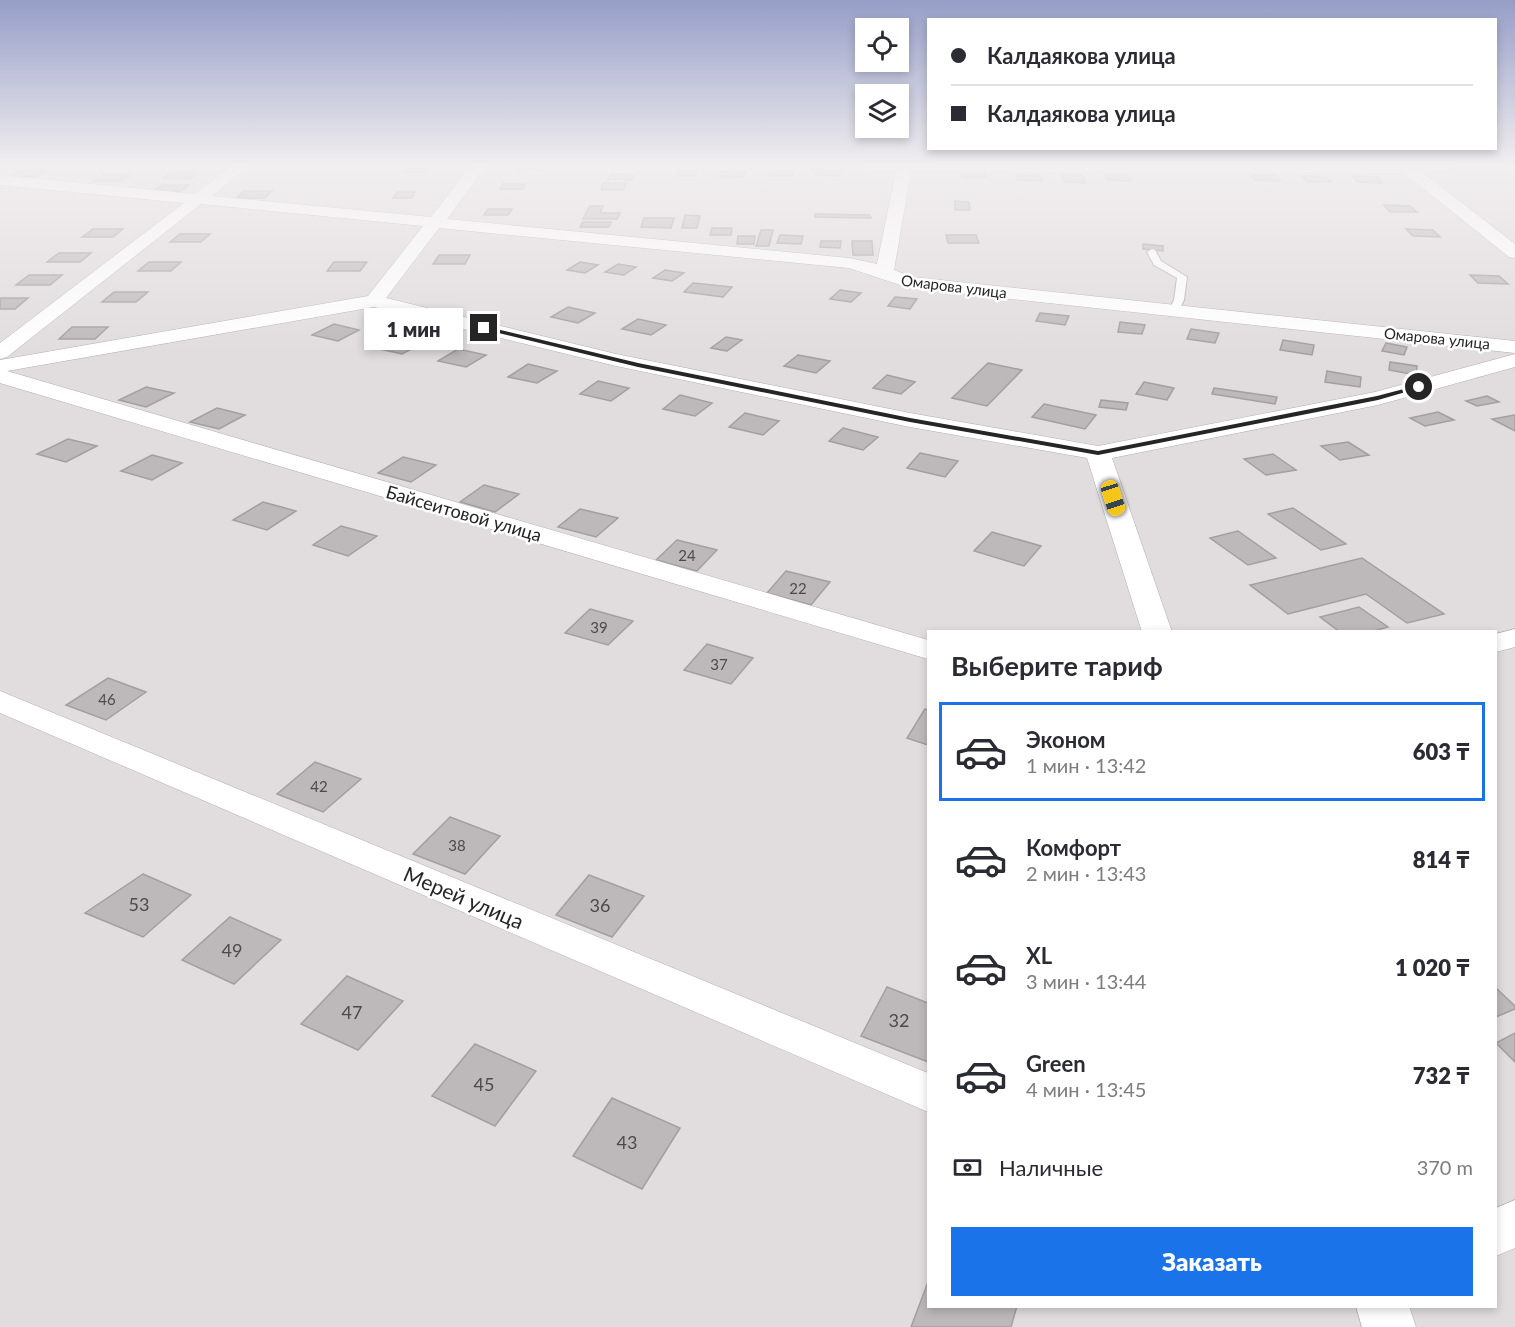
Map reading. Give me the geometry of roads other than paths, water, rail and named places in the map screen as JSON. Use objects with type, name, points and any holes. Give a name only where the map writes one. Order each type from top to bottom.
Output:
[{"type":"street","points":[[0,353],[164,228]]},
{"type":"street","name":"Омарова улица","points":[[413,228],[849,263],[909,282],[1515,346]]},
{"type":"street","points":[[884,273],[892,228]]},
{"type":"street","points":[[1482,228],[1515,254]]},
{"type":"street","points":[[374,301],[429,230],[909,282]]},
{"type":"street","points":[[0,366],[374,301],[616,360],[910,420],[1098,453],[1378,398],[1515,360]]},
{"type":"street","name":"Байсеитовой улица","points":[[0,376],[927,650]]},
{"type":"street","points":[[1098,453],[1156,630]]},
{"type":"street","points":[[1497,644],[1515,638]]},
{"type":"street","name":"Мерей улица","points":[[0,701],[927,1093]]},
{"type":"street","points":[[1497,1232],[1515,1224]]},
{"type":"street","points":[[1383,1308],[1389,1327]]},
{"type":"lane","points":[[1152,252],[1157,263],[1182,277],[1179,300],[1174,310]]}]
